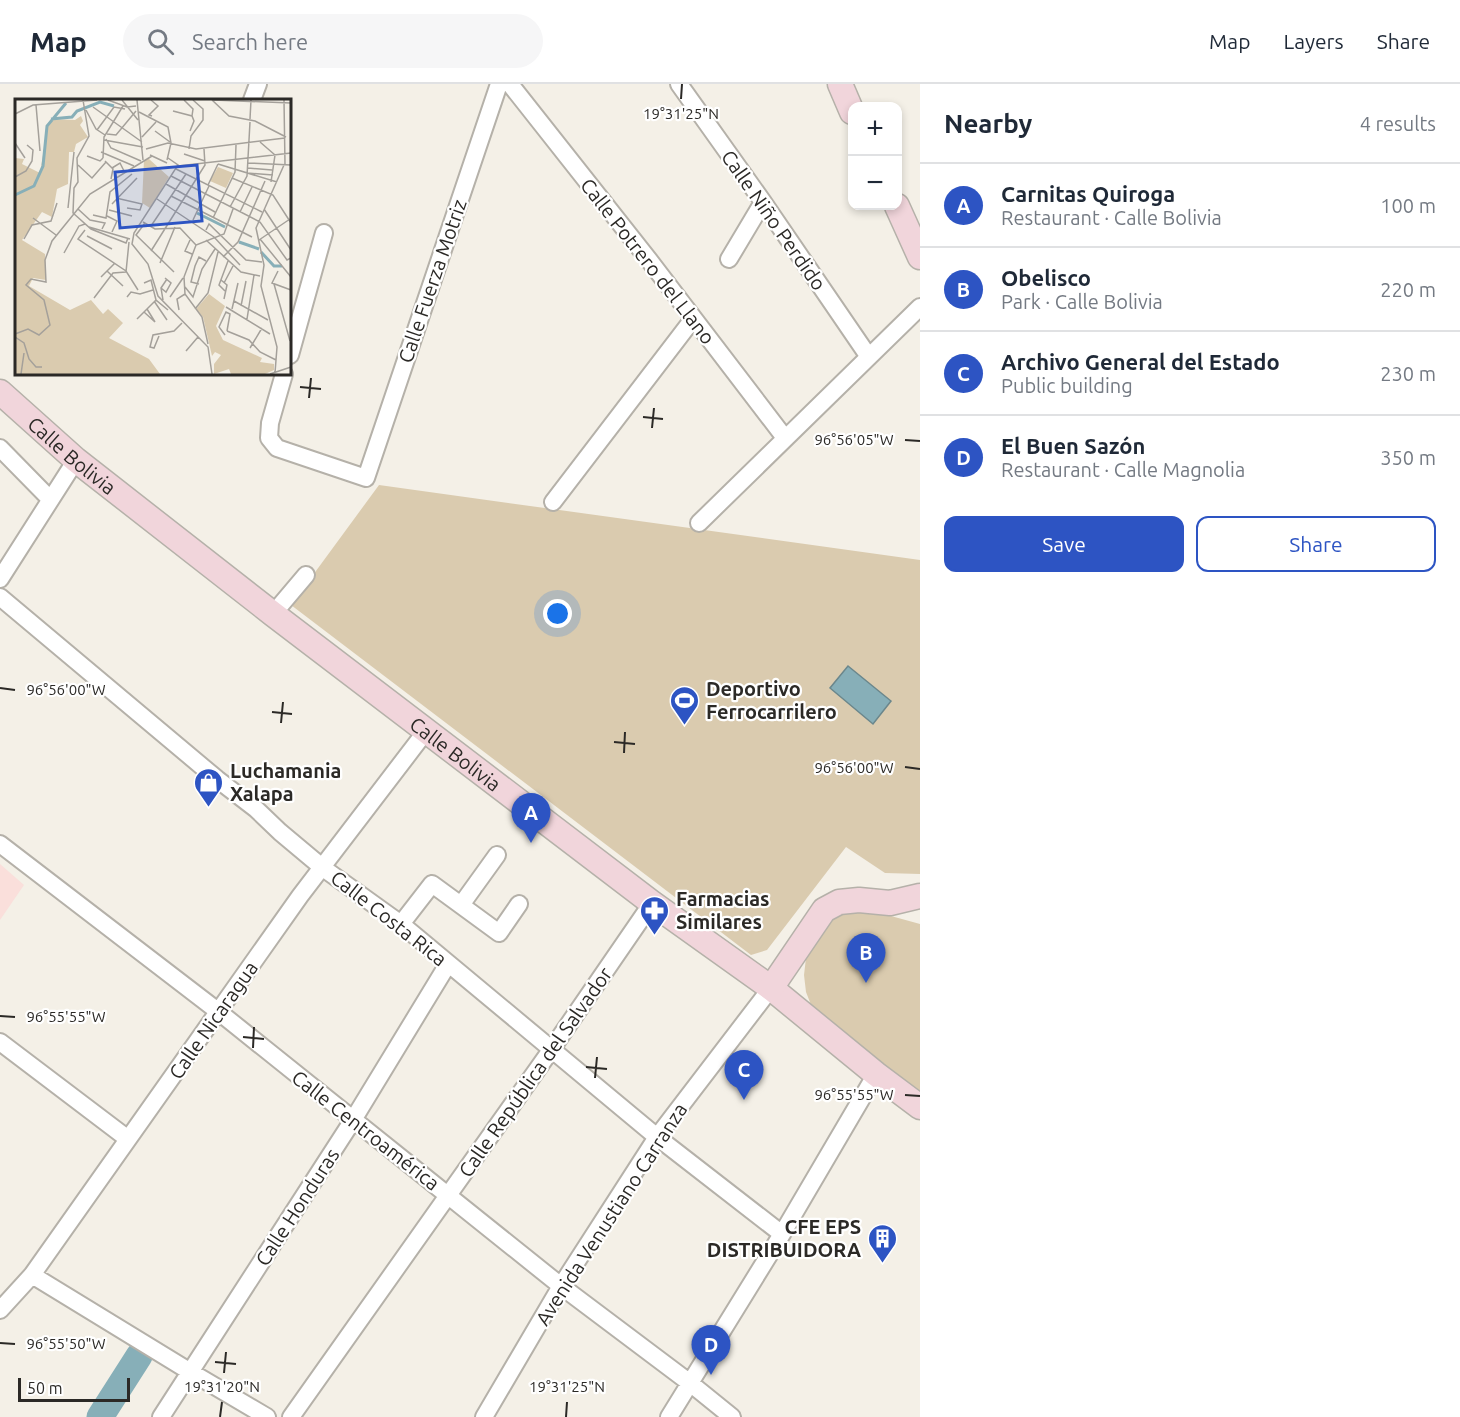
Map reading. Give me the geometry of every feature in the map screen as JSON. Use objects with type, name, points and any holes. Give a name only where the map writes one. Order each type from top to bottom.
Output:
[{"type":"main road","points":[[840,84],[848,103]]},
{"type":"main road","points":[[899,210],[918,246]]},
{"type":"main road","name":"Calle Bolivia","points":[[0,392],[76,460],[273,614],[652,903],[771,988],[920,1107]]},
{"type":"main road","points":[[890,903],[920,896]]},
{"type":"main road","points":[[771,988],[824,910],[839,902],[859,900],[890,903],[920,914]]},
{"type":"main road","points":[[742,968],[767,968],[792,957]]},
{"type":"main road","points":[[792,957],[789,984],[793,1006]]},
{"type":"street","points":[[252,99],[258,84]]},
{"type":"street","name":"Calle Fuerza Motriz","points":[[284,375],[270,423],[269,438],[277,448],[366,478],[499,84]]},
{"type":"street","name":"Calle Potrero del Llano","points":[[510,84],[785,438]]},
{"type":"street","name":"Calle Niño Perdido","points":[[679,84],[869,357]]},
{"type":"street","points":[[729,259],[763,202]]},
{"type":"street","points":[[291,351],[324,233]]},
{"type":"street","points":[[699,523],[920,307]]},
{"type":"street","points":[[553,502],[693,319]]},
{"type":"street","points":[[0,448],[50,499]]},
{"type":"street","points":[[0,579],[76,460]]},
{"type":"street","points":[[273,614],[306,575]]},
{"type":"street","name":"Calle Costa Rica","points":[[0,597],[323,868],[401,924],[657,1137],[782,1234]]},
{"type":"street","name":"Calle Nicaragua","points":[[0,1311],[32,1275],[300,896],[426,730]]},
{"type":"street","name":"Calle Centroamérica","points":[[0,844],[219,1012],[561,1286],[732,1417]]},
{"type":"street","points":[[461,905],[497,855]]},
{"type":"street","points":[[401,924],[432,884],[499,933],[519,904]]},
{"type":"street","name":"Calle República del Salvador","points":[[291,1417],[552,1050],[652,903]]},
{"type":"street","name":"Calle Honduras","points":[[160,1417],[353,1120],[448,964]]},
{"type":"street","name":"Avenida Venustiano Carranza","points":[[484,1417],[561,1286],[657,1137],[771,988]]},
{"type":"street","points":[[0,1042],[128,1139]]},
{"type":"street","points":[[669,1417],[782,1234],[876,1074]]},
{"type":"street","points":[[920,1107],[920,1121]]},
{"type":"street","points":[[32,1275],[267,1417]]},
{"type":"shaded area","name":"Deportivo Ferrocarrilero","points":[[379,485],[920,560],[920,874],[885,873],[846,847],[767,950],[751,955],[291,605]]},
{"type":"shaded area","points":[[0,864],[24,885],[0,920]]},
{"type":"shaded area","points":[[865,911],[920,924],[920,1096],[813,1010],[806,992],[804,975],[806,958],[831,918],[845,913]]},
{"type":"water","points":[[848,666],[891,701],[873,724],[830,688]]},
{"type":"waterway","points":[[100,1417],[139,1356]]},
{"type":"place","name":"Deportivo Ferrocarrilero","points":[[685,726]]},
{"type":"place","name":"Luchamania Xalapa","points":[[209,808]]},
{"type":"place","name":"Carnitas Quiroga","points":[[531,843]]},
{"type":"place","name":"Farmacias Similares","points":[[655,936]]},
{"type":"place","name":"Obelisco","points":[[866,983]]},
{"type":"place","name":"Archivo General del Estado","points":[[744,1100]]},
{"type":"place","name":"CFE EPS DISTRIBUIDORA","points":[[882,1264]]},
{"type":"place","name":"El Buen Sazón","points":[[711,1375]]}]
